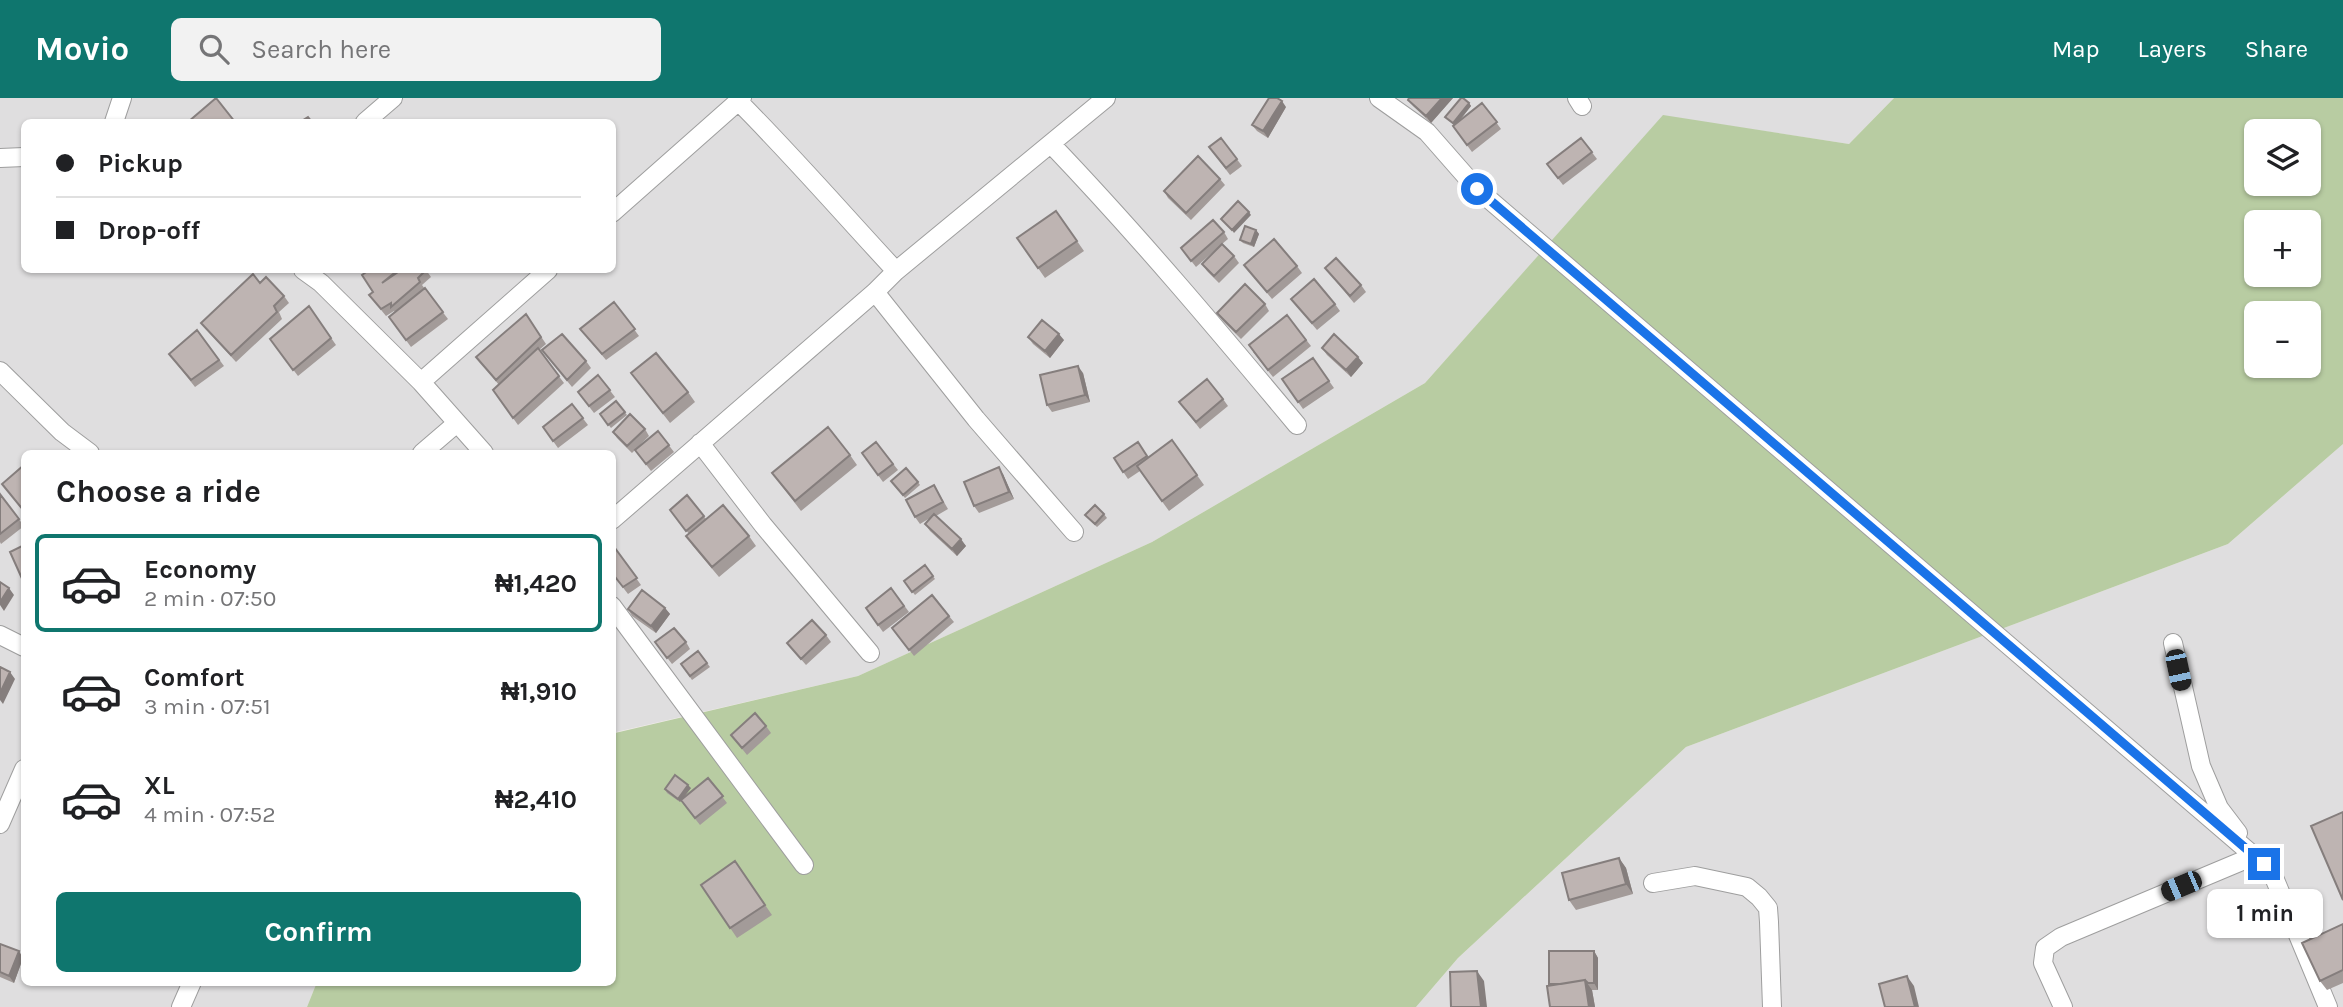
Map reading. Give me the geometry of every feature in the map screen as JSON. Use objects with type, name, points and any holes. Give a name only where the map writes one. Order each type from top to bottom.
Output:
[{"type":"street","points":[[115,119],[122,98]]},
{"type":"street","points":[[368,119],[393,98]]},
{"type":"street","points":[[616,516],[896,271],[1106,98]]},
{"type":"street","points":[[1379,98],[1427,132],[1477,189],[2273,874],[2328,1007]]},
{"type":"street","points":[[616,209],[740,99],[896,271]]},
{"type":"street","points":[[1051,144],[1196,303],[1297,425]]},
{"type":"street","points":[[0,158],[21,158]]},
{"type":"street","points":[[308,273],[321,282],[421,382],[481,450]]},
{"type":"street","points":[[421,382],[545,273]]},
{"type":"street","points":[[875,292],[976,419],[1074,532]]},
{"type":"street","points":[[0,371],[62,432],[86,450]]},
{"type":"street","points":[[426,450],[457,423]]},
{"type":"street","points":[[700,443],[763,525],[870,653]]},
{"type":"street","points":[[616,611],[804,865]]},
{"type":"street","points":[[0,635],[21,646]]},
{"type":"street","points":[[2173,643],[2201,766],[2219,808],[2254,856]]},
{"type":"street","points":[[0,824],[21,776]]},
{"type":"street","points":[[2063,1007],[2043,964],[2045,948],[2061,937],[2254,856]]},
{"type":"street","points":[[1653,883],[1695,876],[1747,887],[1759,897],[1768,908],[1772,1007]]},
{"type":"street","points":[[181,1007],[190,986]]},
{"type":"shaded area","points":[[0,98],[1894,98],[1849,144],[1663,116],[1425,383],[1152,542],[858,676],[616,732],[616,450],[21,450],[21,986],[315,986],[307,1007],[0,1007]]},
{"type":"shaded area","points":[[2343,444],[2343,1007],[1416,1007],[1458,958],[1686,747],[2228,544]]},
{"type":"green space","points":[[1894,98],[2343,98],[2343,444],[2228,544],[1686,747],[1458,958],[1416,1007],[307,1007],[315,986],[616,986],[616,733],[858,676],[1152,542],[1425,383],[1663,115],[1849,144]]},
{"type":"building","points":[[216,98],[233,119],[192,119]]},
{"type":"building","points":[[1269,98],[1282,101],[1263,131],[1252,125]]},
{"type":"building","points":[[1442,98],[1426,116],[1408,100]]},
{"type":"building","points":[[1461,98],[1469,103],[1453,123],[1445,117]]},
{"type":"building","points":[[1482,103],[1497,122],[1467,145],[1453,126]]},
{"type":"building","points":[[1221,138],[1237,159],[1226,168],[1209,147]]},
{"type":"building","points":[[1581,138],[1592,152],[1558,178],[1547,164]]},
{"type":"building","points":[[1198,156],[1220,179],[1186,213],[1164,191]]},
{"type":"building","points":[[1238,201],[1249,212],[1232,230],[1221,219]]},
{"type":"building","points":[[1056,211],[1077,241],[1038,268],[1017,238]]},
{"type":"building","points":[[1213,220],[1224,232],[1191,261],[1181,248]]},
{"type":"building","points":[[1245,226],[1256,230],[1251,244],[1240,240]]},
{"type":"building","points":[[1274,239],[1297,266],[1267,292],[1244,265]]},
{"type":"building","points":[[1222,244],[1234,256],[1214,276],[1202,264]]},
{"type":"building","points":[[1336,258],[1361,285],[1350,296],[1325,268]]},
{"type":"building","points":[[394,273],[382,283],[397,273],[423,273],[418,278],[420,282],[391,307],[391,303],[381,309],[369,295],[373,292],[362,275]]},
{"type":"building","points":[[253,274],[260,283],[266,277],[284,296],[274,306],[277,312],[231,355],[201,323]]},
{"type":"building","points":[[1314,279],[1335,304],[1312,323],[1291,299]]},
{"type":"building","points":[[1245,284],[1265,304],[1236,332],[1217,313]]},
{"type":"building","points":[[425,288],[443,312],[406,340],[389,317]]},
{"type":"building","points":[[614,302],[635,329],[602,354],[580,329]]},
{"type":"building","points":[[309,306],[331,338],[293,370],[270,339]]},
{"type":"building","points":[[526,314],[541,337],[496,380],[476,357]]},
{"type":"building","points":[[1287,315],[1306,340],[1268,370],[1249,345]]},
{"type":"building","points":[[1042,320],[1059,334],[1045,351],[1028,337]]},
{"type":"building","points":[[197,330],[219,360],[191,380],[169,354]]},
{"type":"building","points":[[562,334],[586,361],[567,380],[542,350]]},
{"type":"building","points":[[1334,334],[1358,357],[1346,370],[1322,348]]},
{"type":"building","points":[[538,348],[559,376],[513,418],[493,390]]},
{"type":"building","points":[[656,353],[688,392],[663,413],[631,373]]},
{"type":"building","points":[[1313,358],[1329,381],[1298,402],[1282,379]]},
{"type":"building","points":[[1078,366],[1085,395],[1047,405],[1040,375]]},
{"type":"building","points":[[598,375],[610,390],[589,406],[578,392]]},
{"type":"building","points":[[1207,379],[1223,399],[1196,422],[1179,402]]},
{"type":"building","points":[[616,401],[625,412],[608,425],[600,414]]},
{"type":"building","points":[[572,404],[583,418],[553,441],[543,427]]},
{"type":"building","points":[[630,414],[645,429],[627,446],[613,432]]},
{"type":"building","points":[[828,427],[850,455],[795,501],[772,473]]},
{"type":"building","points":[[658,431],[669,445],[646,464],[635,450]]},
{"type":"building","points":[[1172,440],[1197,475],[1162,501],[1137,466]]},
{"type":"building","points":[[876,442],[893,464],[878,475],[862,453]]},
{"type":"building","points":[[1138,442],[1147,456],[1123,472],[1114,458]]},
{"type":"building","points":[[999,467],[1009,492],[974,506],[964,482]]},
{"type":"building","points":[[21,468],[21,507],[2,484]]},
{"type":"building","points":[[906,468],[918,482],[903,495],[891,481]]},
{"type":"building","points":[[934,485],[943,502],[915,517],[906,500]]},
{"type":"building","points":[[0,494],[19,519],[0,534]]},
{"type":"building","points":[[687,495],[704,516],[686,531],[670,510]]},
{"type":"building","points":[[723,505],[749,536],[712,567],[686,536]]},
{"type":"building","points":[[1095,505],[1104,514],[1095,524],[1085,515]]},
{"type":"building","points":[[934,514],[961,539],[952,549],[925,524]]},
{"type":"building","points":[[21,546],[21,576],[10,552]]},
{"type":"building","points":[[616,549],[637,578],[623,587],[616,578]]},
{"type":"building","points":[[925,565],[933,576],[912,592],[904,581]]},
{"type":"building","points":[[0,582],[9,588],[0,602]]},
{"type":"building","points":[[891,588],[904,606],[878,625],[866,608]]},
{"type":"building","points":[[642,590],[665,608],[651,626],[628,609]]},
{"type":"building","points":[[932,595],[949,616],[909,650],[892,628]]},
{"type":"building","points":[[812,620],[826,635],[801,659],[787,643]]},
{"type":"building","points":[[674,628],[686,642],[667,658],[655,642]]},
{"type":"building","points":[[698,651],[707,663],[690,676],[681,664]]},
{"type":"building","points":[[0,667],[10,672],[0,693]]},
{"type":"building","points":[[755,713],[766,726],[742,748],[731,735]]},
{"type":"building","points":[[675,775],[688,785],[678,799],[665,789]]},
{"type":"building","points":[[708,778],[723,796],[695,818],[681,800]]},
{"type":"building","points":[[2343,812],[2343,900],[2311,826]]},
{"type":"building","points":[[1619,858],[1626,884],[1569,900],[1562,873]]},
{"type":"building","points":[[735,861],[765,905],[730,928],[701,885]]},
{"type":"building","points":[[2343,924],[2343,970],[2320,981],[2302,943]]},
{"type":"building","points":[[0,944],[19,951],[9,976],[0,972]]},
{"type":"building","points":[[1549,951],[1594,951],[1594,983],[1585,980],[1549,984]]},
{"type":"building","points":[[1477,971],[1481,1007],[1451,1007],[1450,972]]},
{"type":"building","points":[[1907,976],[1915,1007],[1885,1007],[1879,984]]},
{"type":"building","points":[[1585,980],[1589,1007],[1550,1007],[1547,986]]},
{"type":"route","points":[[1477,189],[2264,864]]}]
